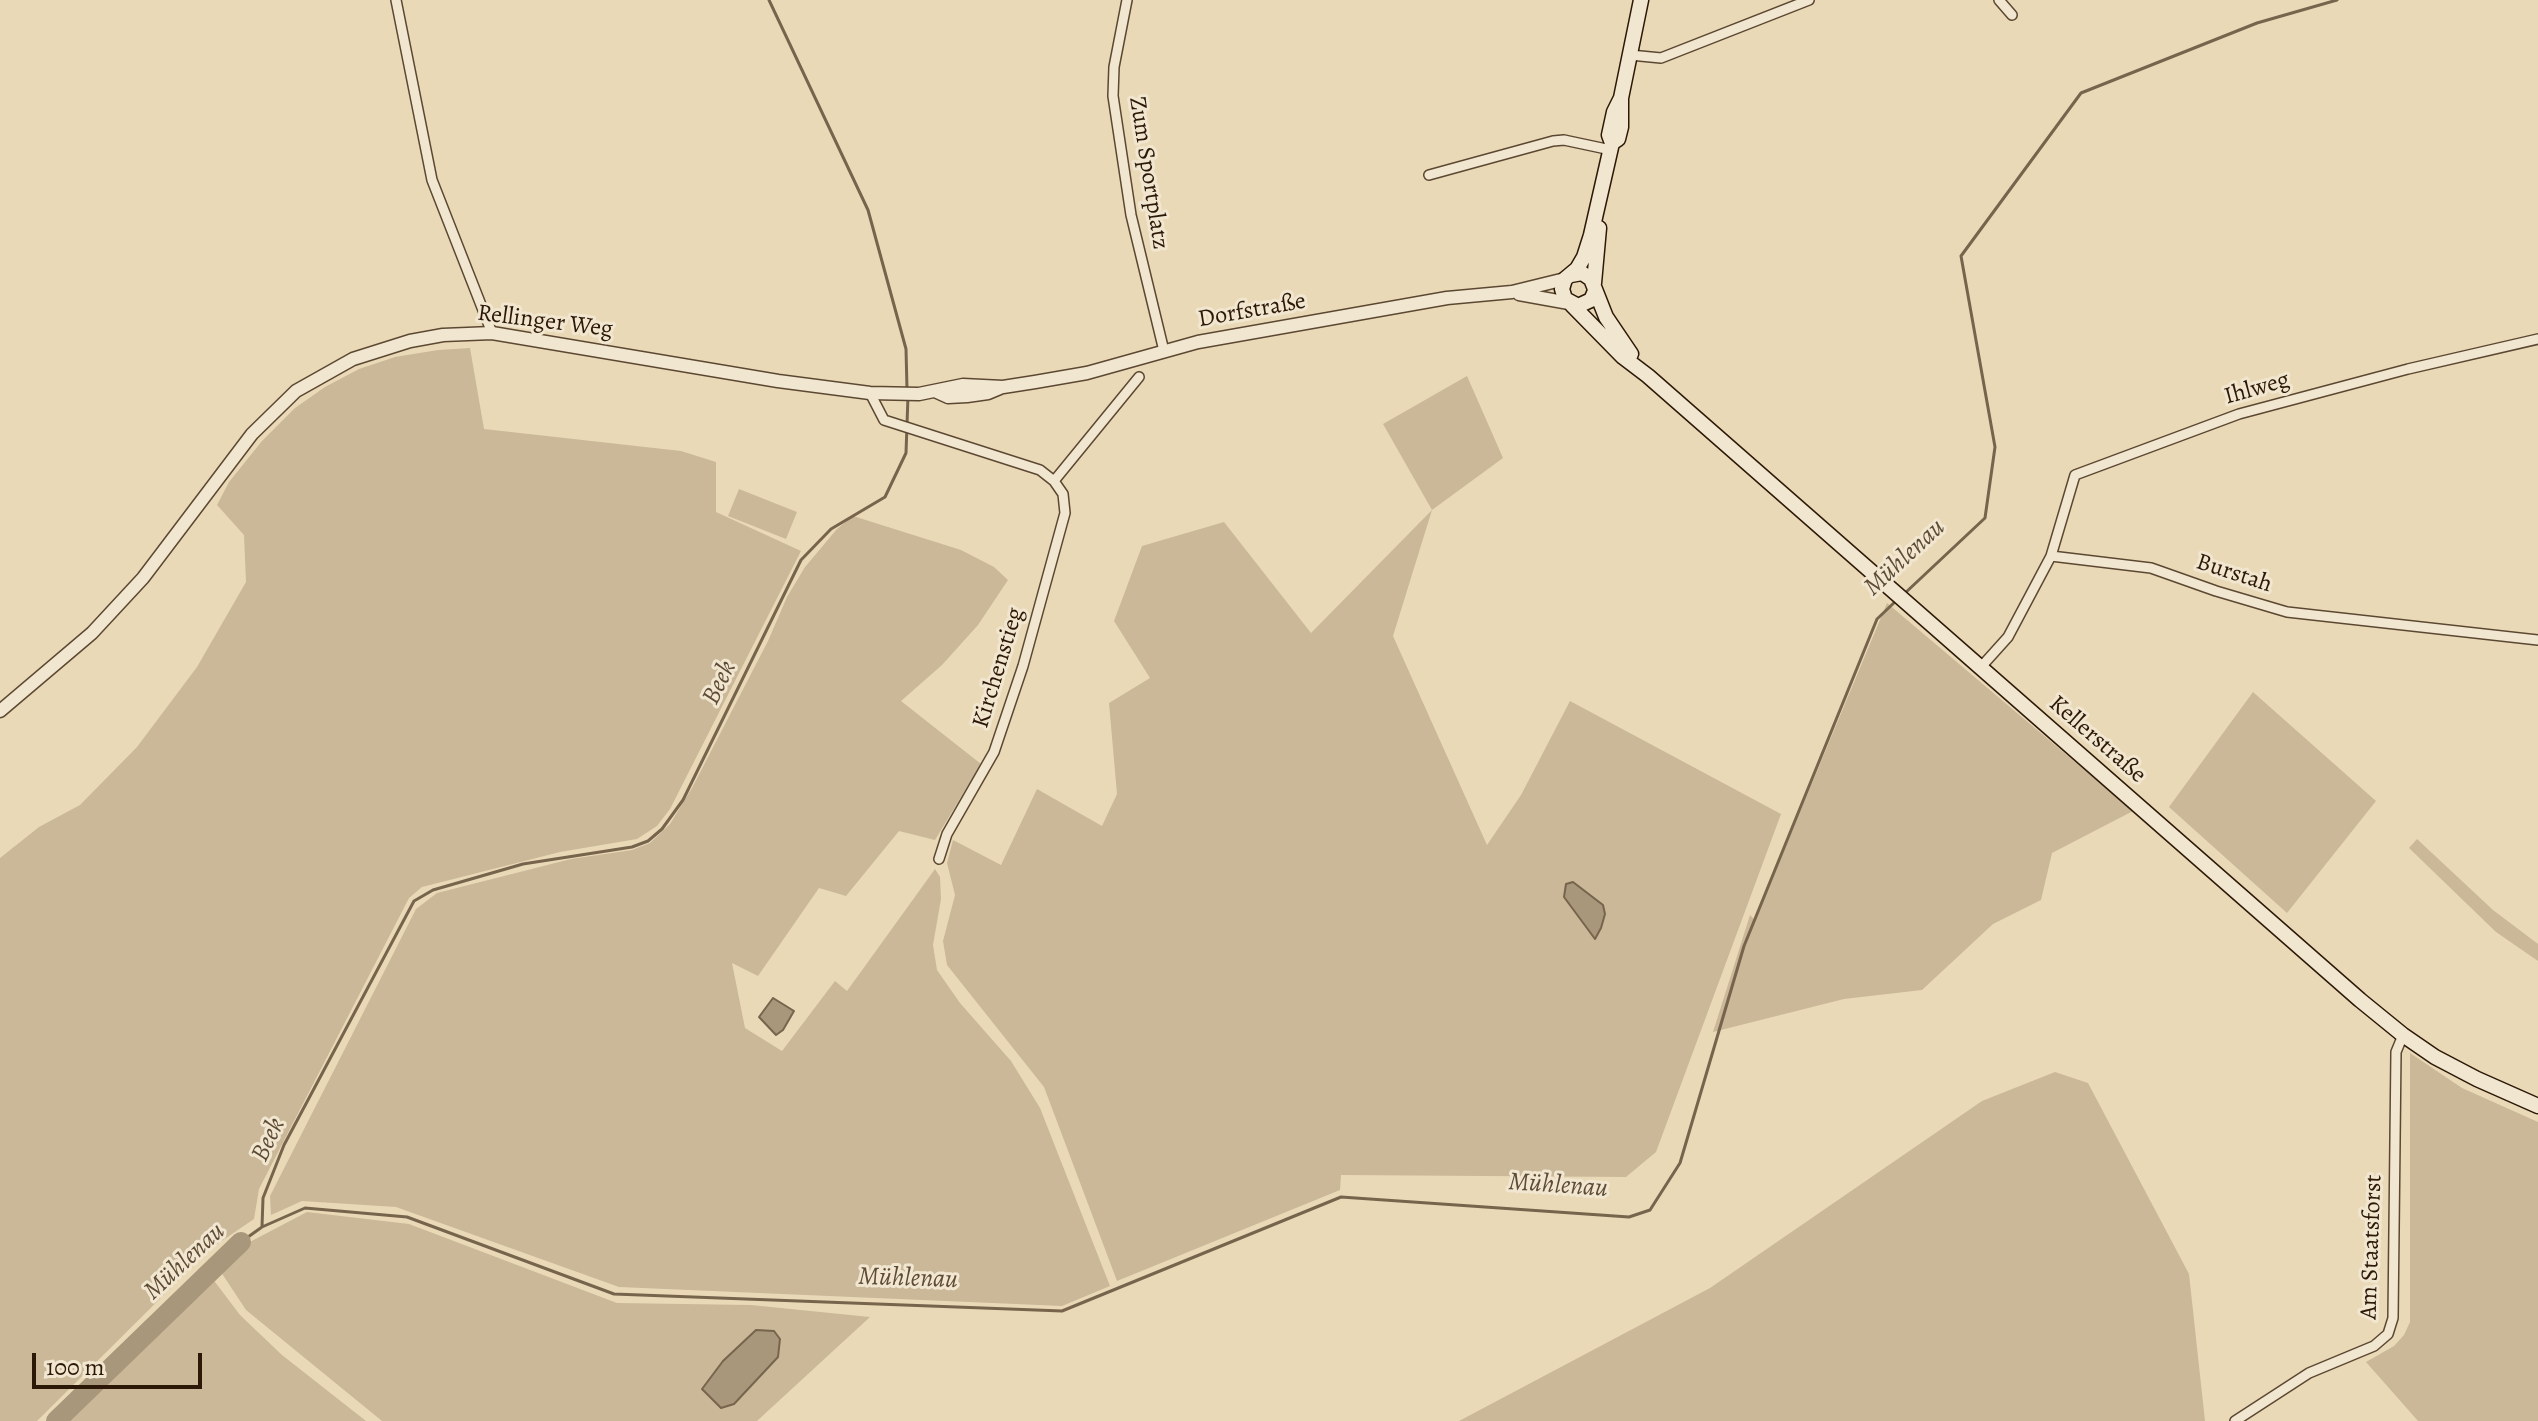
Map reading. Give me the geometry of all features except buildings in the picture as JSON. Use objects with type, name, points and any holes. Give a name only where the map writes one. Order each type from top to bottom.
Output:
[{"type":"main road","points":[[1602,197],[1594,287],[1587,303],[1570,304],[1562,289],[1584,257],[1602,197],[1612,147],[1618,139],[1623,113],[1621,98],[1641,0]]},
{"type":"main road","points":[[1568,277],[1587,275],[1594,287]]},
{"type":"main road","name":"Kellerstraße","points":[[1594,287],[1618,338],[1648,376]]},
{"type":"main road","name":"Kellerstraße","points":[[1570,304],[1623,357],[2360,1000],[2435,1057],[2538,1106]]},
{"type":"street","points":[[396,0],[432,180],[492,333]]},
{"type":"street","name":"Zum Sportplatz","points":[[1127,0],[1114,67],[1113,96],[1131,215],[1164,351]]},
{"type":"street","points":[[1630,55],[1661,58],[1809,0]]},
{"type":"street","points":[[1999,0],[2012,15]]},
{"type":"street","points":[[1429,175],[1553,141],[1612,147]]},
{"type":"street","name":"Dorfstraße","points":[[898,394],[937,392],[963,385],[1003,387],[1087,373],[1198,342],[1447,298],[1512,292],[1568,277]]},
{"type":"street","name":"Dorfstraße","points":[[1512,292],[1570,304]]},
{"type":"street","name":"Rellinger Weg","points":[[0,711],[92,633],[143,578],[252,434],[296,391],[353,359],[410,341],[443,335],[492,333],[778,381],[898,394]]},
{"type":"street","name":"Ihlweg","points":[[2051,556],[2075,475],[2239,414],[2408,369],[2538,339]]},
{"type":"street","points":[[870,393],[884,420],[1040,470],[1054,481],[1139,377]]},
{"type":"street","name":"Kirchenstieg","points":[[939,859],[947,834],[994,752],[1023,666],[1065,513],[1063,494],[1054,481]]},
{"type":"street","points":[[1981,667],[2008,637],[2051,556]]},
{"type":"street","name":"Burstah","points":[[2051,556],[2151,568],[2287,612],[2538,640]]},
{"type":"street","name":"Am Staatsforst","points":[[2235,1421],[2309,1373],[2374,1346],[2388,1334],[2393,1318],[2396,1052],[2403,1035]]},
{"type":"shaded area","points":[[470,348],[484,429],[681,451],[716,462],[716,512],[801,551],[670,809],[657,826],[637,839],[560,852],[422,887],[409,898],[259,1189],[254,1219],[210,1249],[37,1421],[0,1421],[0,858],[39,827],[80,805],[137,747],[197,667],[246,582],[244,535],[217,505],[229,482],[262,441],[295,408],[359,369],[395,357]]},
{"type":"shaded area","points":[[1467,376],[1503,458],[1432,510],[1383,424]]},
{"type":"shaded area","points":[[739,489],[797,512],[786,539],[728,516]]},
{"type":"shaded area","points":[[1432,510],[1393,636],[1487,845],[1521,795],[1570,701],[1781,814],[1656,1152],[1626,1177],[1341,1175],[1340,1190],[1117,1281],[1044,1087],[947,965],[943,941],[955,895],[947,863],[953,840],[1001,865],[1037,789],[1102,826],[1117,794],[1109,703],[1150,678],[1114,621],[1142,546],[1224,522],[1311,633]]},
{"type":"shaded area","points":[[853,516],[961,550],[994,567],[1008,580],[978,625],[942,665],[901,701],[981,764],[935,840],[899,831],[846,896],[819,888],[758,976],[732,963],[745,1028],[782,1051],[835,981],[847,991],[935,869],[940,877],[941,899],[933,945],[937,970],[960,1003],[1011,1061],[1040,1108],[1110,1286],[1062,1306],[619,1287],[396,1207],[302,1201],[271,1215],[270,1196],[416,909],[437,893],[571,859],[632,850],[650,843],[670,824],[692,788],[805,567],[837,529]]},
{"type":"shaded area","points":[[1887,603],[2133,811],[2052,853],[2041,900],[1993,924],[1922,990],[1844,999],[1713,1032],[1750,915],[1755,920]]},
{"type":"shaded area","points":[[2253,692],[2376,801],[2287,913],[2169,807]]},
{"type":"shaded area","points":[[2417,839],[2493,910],[2538,944],[2538,961],[2496,932],[2409,848]]},
{"type":"shaded area","points":[[1573,882],[1603,905],[1605,914],[1595,939],[1564,897],[1566,884]]},
{"type":"shaded area","points":[[773,998],[794,1011],[783,1030],[776,1035],[759,1017]]},
{"type":"shaded area","points":[[2410,1053],[2462,1088],[2538,1122],[2538,1421],[2418,1421],[2366,1362],[2394,1346],[2410,1322]]},
{"type":"shaded area","points":[[2055,1072],[2088,1083],[2189,1274],[2205,1421],[1459,1421],[1710,1288],[1982,1101]]},
{"type":"shaded area","points":[[307,1212],[409,1224],[617,1303],[751,1305],[870,1317],[757,1421],[382,1421],[246,1310],[219,1269],[246,1244]],"holes":[[[778,1358],[734,1404],[703,1389],[723,1361]]]},
{"type":"shaded area","points":[[212,1278],[240,1315],[282,1355],[366,1421],[65,1421]]},
{"type":"shaded area","points":[[756,1330],[774,1331],[780,1339],[778,1357],[734,1404],[721,1408],[702,1389],[723,1361]]},
{"type":"waterway","name":"Beek","points":[[769,0],[868,210],[906,349],[907,389]]},
{"type":"waterway","name":"Mühlenau","points":[[1904,594],[1985,518],[1995,447],[1961,256],[2081,93],[2257,23],[2337,0]]},
{"type":"waterway","name":"Beek","points":[[262,1227],[263,1198],[284,1145],[414,901],[433,890],[523,864],[632,847],[648,841],[662,829],[683,800],[801,560],[831,529],[885,497],[906,453],[908,396]]},
{"type":"waterway","name":"Mühlenau","points":[[241,1242],[262,1227],[305,1208],[407,1217],[614,1294],[1062,1311],[1341,1197],[1629,1217],[1650,1210],[1680,1163],[1744,946],[1877,619],[1898,599]]},
{"type":"waterway","name":"Mühlenau","points":[[56,1421],[241,1242]]}]
